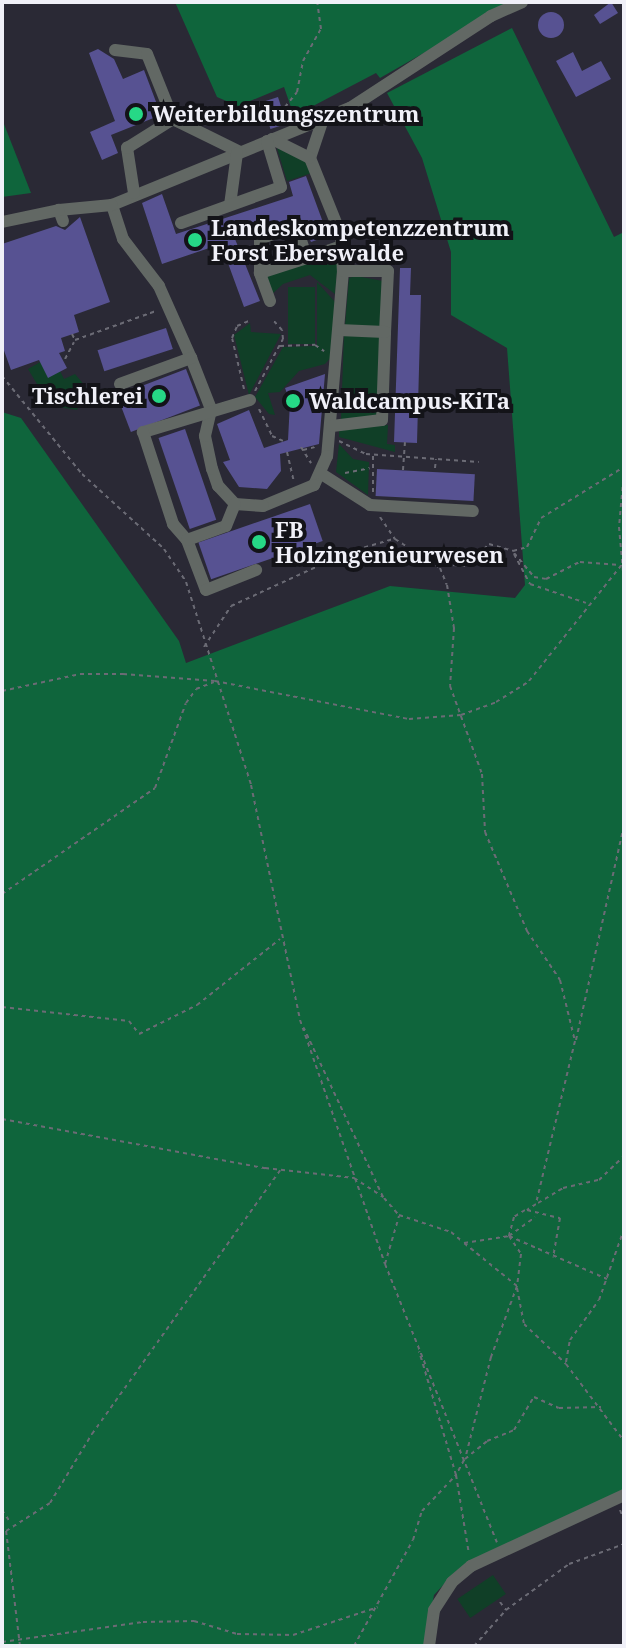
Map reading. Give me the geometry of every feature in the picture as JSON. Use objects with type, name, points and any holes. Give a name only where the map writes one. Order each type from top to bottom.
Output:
[{"type":"street","points":[[2,222],[61,216],[112,205],[134,193],[323,119],[522,2]]},
{"type":"street","points":[[115,50],[147,54],[173,119],[238,153]]},
{"type":"street","points":[[134,193],[127,148],[173,119]]},
{"type":"street","points":[[112,205],[123,239],[159,286],[211,409],[205,436],[218,486],[235,504],[263,506],[314,485],[315,468],[331,433],[343,271],[342,246],[310,158],[323,119]]},
{"type":"street","points":[[269,140],[310,158]]},
{"type":"street","points":[[181,223],[281,187],[269,140]]},
{"type":"street","points":[[230,205],[238,153]]},
{"type":"street","points":[[270,301],[260,273],[260,239],[296,225],[307,258]]},
{"type":"street","points":[[260,273],[342,246]]},
{"type":"street","points":[[331,433],[382,420],[388,271],[343,271]]},
{"type":"street","points":[[339,330],[385,332]]},
{"type":"street","points":[[120,384],[191,358]]},
{"type":"street","points":[[248,400],[143,432],[166,488],[178,534],[187,540],[206,590],[256,570]]},
{"type":"street","points":[[315,468],[370,505],[473,511]]},
{"type":"street","points":[[187,540],[226,526],[235,504]]},
{"type":"street","points":[[429,1646],[434,1610],[452,1582],[471,1566],[624,1495]]},
{"type":"path","points":[[293,130],[285,107],[297,92],[303,61],[321,29],[317,2]]},
{"type":"path","points":[[65,359],[75,340],[168,307]]},
{"type":"path","points":[[248,400],[279,346],[282,330],[273,320]]},
{"type":"path","points":[[249,321],[237,326],[232,338],[248,400],[272,436],[283,441]]},
{"type":"path","points":[[72,334],[75,340]]},
{"type":"path","points":[[279,346],[315,345],[337,360]]},
{"type":"path","points":[[2,376],[82,474],[164,549],[186,582],[203,649],[254,796],[300,1020],[385,1264],[500,1551]]},
{"type":"path","points":[[331,433],[366,454],[479,462]]},
{"type":"path","points":[[403,470],[405,442]]},
{"type":"path","points":[[301,447],[315,468]]},
{"type":"path","points":[[295,451],[287,453],[296,492]]},
{"type":"path","points":[[435,468],[436,458]]},
{"type":"path","points":[[335,483],[354,469],[371,468]]},
{"type":"path","points":[[575,1041],[560,980],[527,931],[485,832],[482,774],[450,686],[452,601],[436,564],[467,566],[489,544],[513,551],[527,547],[541,518],[624,469]]},
{"type":"path","points":[[624,469],[624,583]]},
{"type":"path","points":[[203,649],[231,606],[349,552],[395,539]]},
{"type":"path","points":[[513,551],[534,577],[546,579],[580,562],[622,563]]},
{"type":"path","points":[[513,551],[530,584],[587,604]]},
{"type":"path","points":[[2,691],[80,674],[215,681],[409,719],[461,715],[496,702],[529,681],[622,563]]},
{"type":"path","points":[[2,894],[155,788],[186,703],[196,689],[215,681]]},
{"type":"path","points":[[553,1257],[560,1218],[536,1216],[527,1210],[536,1204],[624,825]]},
{"type":"path","points":[[2,1007],[129,1021],[139,1034],[197,1005],[281,938]]},
{"type":"path","points":[[300,1020],[383,1197]]},
{"type":"path","points":[[2,1119],[281,1169],[354,1178],[383,1197],[399,1215],[451,1232],[517,1286],[524,1324],[566,1364],[624,1441]]},
{"type":"path","points":[[354,1646],[378,1607],[422,1511],[456,1475],[465,1459],[491,1357],[517,1286],[521,1254],[509,1236],[514,1217],[563,1188],[599,1180],[624,1156]]},
{"type":"path","points":[[11,1524],[50,1503],[92,1434],[281,1169]]},
{"type":"path","points":[[385,1264],[399,1215]]},
{"type":"path","points":[[464,1243],[509,1236],[536,1216]]},
{"type":"path","points":[[566,1364],[570,1340],[607,1279],[624,1229]]},
{"type":"path","points":[[509,1236],[607,1279]]},
{"type":"path","points":[[417,1342],[456,1475],[471,1566]]},
{"type":"path","points":[[465,1459],[487,1441],[514,1430],[534,1397],[559,1408],[601,1407]]},
{"type":"path","points":[[2,1510],[11,1524],[6,1548],[20,1646]]},
{"type":"path","points":[[474,1646],[506,1610],[569,1564],[624,1544]]},
{"type":"path","points":[[500,1602],[506,1610]]},
{"type":"path","points":[[2,1642],[143,1622],[194,1621],[237,1634],[293,1635],[378,1607]]},
{"type":"green space","points":[[175,2],[513,2],[380,78],[376,73],[294,116],[284,87],[238,106],[217,97]]},
{"type":"green space","points":[[512,28],[614,237],[624,232],[624,1492],[456,1571],[434,1595],[424,1646],[2,1646],[2,412],[21,418],[179,641],[186,663],[390,586],[515,598],[525,585],[507,348],[451,315],[451,252],[422,158],[387,93]]},
{"type":"green space","points":[[2,119],[31,193],[2,197]]},
{"type":"green space","points":[[277,148],[305,161],[312,173],[287,181]]},
{"type":"green space","points":[[331,255],[338,262],[335,294],[310,275],[283,284],[270,296],[264,277]]},
{"type":"green space","points":[[356,276],[383,281],[381,327],[345,326],[349,278]]},
{"type":"green space","points":[[317,282],[336,303],[333,355],[325,364],[299,371],[280,392],[268,393],[275,415],[269,414],[255,397],[283,347],[317,346]]},
{"type":"green space","points":[[288,287],[315,287],[315,344],[288,344]]},
{"type":"green space","points":[[250,323],[251,332],[281,334],[249,395],[234,335]]},
{"type":"green space","points":[[344,334],[382,335],[379,423],[341,422]]},
{"type":"green space","points":[[42,361],[57,365],[64,379],[75,374],[86,387],[77,410],[59,407],[40,389],[28,369]]},
{"type":"green space","points":[[388,425],[387,444],[395,445],[395,452],[339,437],[339,429]]},
{"type":"green space","points":[[339,444],[353,459],[369,462],[368,495],[336,472]]},
{"type":"green space","points":[[493,1575],[506,1594],[470,1618],[457,1599]]},
{"type":"building","points":[[611,2],[618,13],[600,24],[594,15]]},
{"type":"building","points":[[551,12],[560,16],[564,25],[560,34],[551,38],[542,34],[538,25],[542,16]]},
{"type":"building","points":[[98,49],[114,59],[123,79],[144,70],[161,115],[111,135],[118,153],[102,160],[90,132],[115,121],[89,53]]},
{"type":"building","points":[[573,52],[582,71],[601,61],[611,79],[576,97],[556,61]]},
{"type":"building","points":[[278,97],[287,124],[270,129],[262,102]]},
{"type":"building","name":"Landeskompetenzzentrum Forst Eberswalde","points":[[306,176],[328,236],[311,242],[299,215],[235,239],[260,301],[244,307],[221,244],[162,264],[142,203],[162,194],[176,234],[293,196],[289,182]]},
{"type":"building","points":[[80,217],[110,302],[74,315],[79,332],[61,338],[65,351],[59,353],[67,368],[48,378],[39,360],[11,370],[2,345],[2,244],[56,226],[65,230]]},
{"type":"building","points":[[400,268],[411,268],[410,295],[421,295],[417,443],[394,442]]},
{"type":"building","points":[[166,328],[173,349],[104,371],[98,350]]},
{"type":"building","name":"Tischlerei","points":[[186,369],[200,405],[131,432],[117,396]]},
{"type":"building","points":[[325,374],[319,444],[280,454],[281,471],[267,489],[239,487],[223,462],[230,460],[217,424],[249,410],[264,448],[288,440],[290,402],[285,388]]},
{"type":"building","points":[[185,429],[216,520],[190,529],[159,438]]},
{"type":"building","points":[[377,469],[475,474],[473,501],[376,496]]},
{"type":"building","name":"FB Holzingenieurwesen","points":[[310,504],[323,541],[211,579],[198,542]]},
{"type":"place","name":"Weiterbildungszentrum","points":[[136,114]]},
{"type":"place","name":"Landeskompetenzzentrum Forst Eberswalde","points":[[195,240]]},
{"type":"place","name":"Tischlerei","points":[[159,396]]},
{"type":"place","name":"Waldcampus-KiTa","points":[[293,401]]},
{"type":"place","name":"FB Holzingenieurwesen","points":[[259,542]]}]
